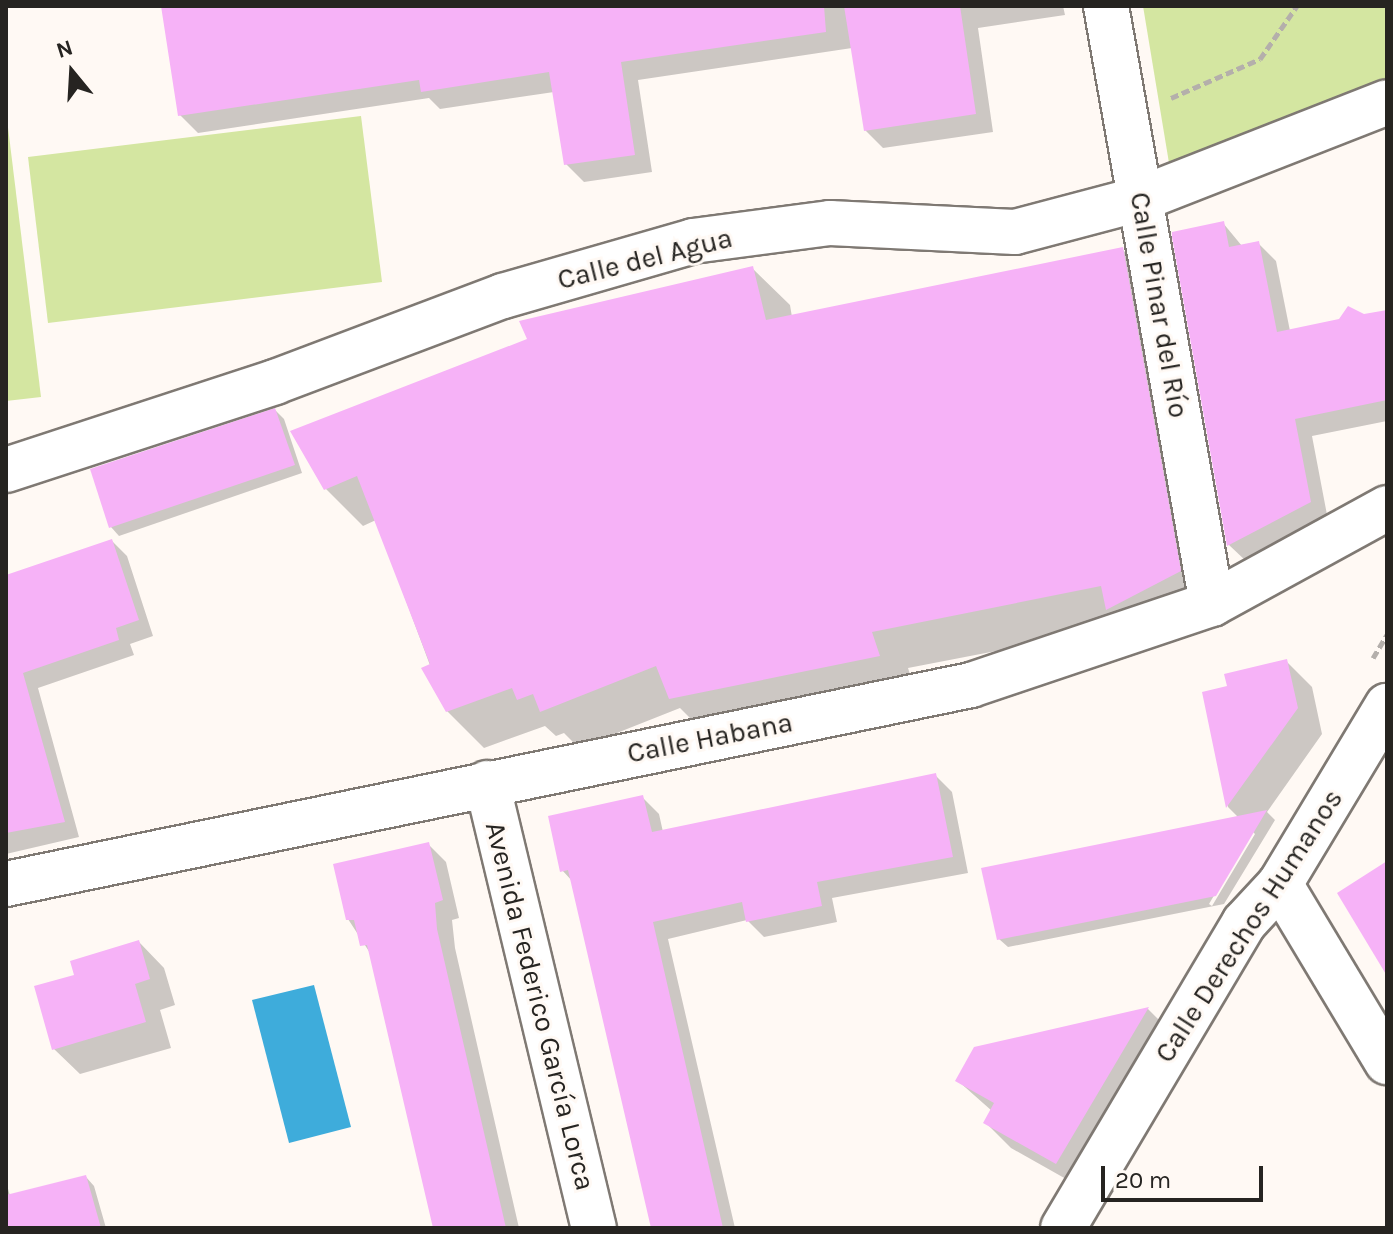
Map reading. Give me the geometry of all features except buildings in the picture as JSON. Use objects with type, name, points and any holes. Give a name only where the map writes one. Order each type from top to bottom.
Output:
[{"type":"street","name":"Calle Pinar del Río","points":[[1106,6],[1212,604]]},
{"type":"street","name":"Calle del Agua","points":[[6,470],[275,382],[503,296],[693,241],[830,223],[1015,232],[1140,199],[1387,102]]},
{"type":"street","name":"Calle Habana","points":[[6,884],[971,685],[1212,604],[1387,508]]},
{"type":"street","name":"Calle Derechos Humanos","points":[[1063,1228],[1244,923],[1280,884],[1387,706]]},
{"type":"street","name":"Avenida Federico García Lorca","points":[[487,783],[594,1228]]},
{"type":"street","points":[[1280,884],[1387,1062]]},
{"type":"path","points":[[1159,103],[1260,59],[1297,6]]},
{"type":"green space","points":[[1143,6],[1387,6],[1387,88],[1170,169]]},
{"type":"green space","points":[[6,111],[41,397],[6,401]]},
{"type":"green space","points":[[361,116],[382,282],[48,323],[28,157]]},
{"type":"water","points":[[314,985],[351,1127],[289,1143],[252,1000]]}]
